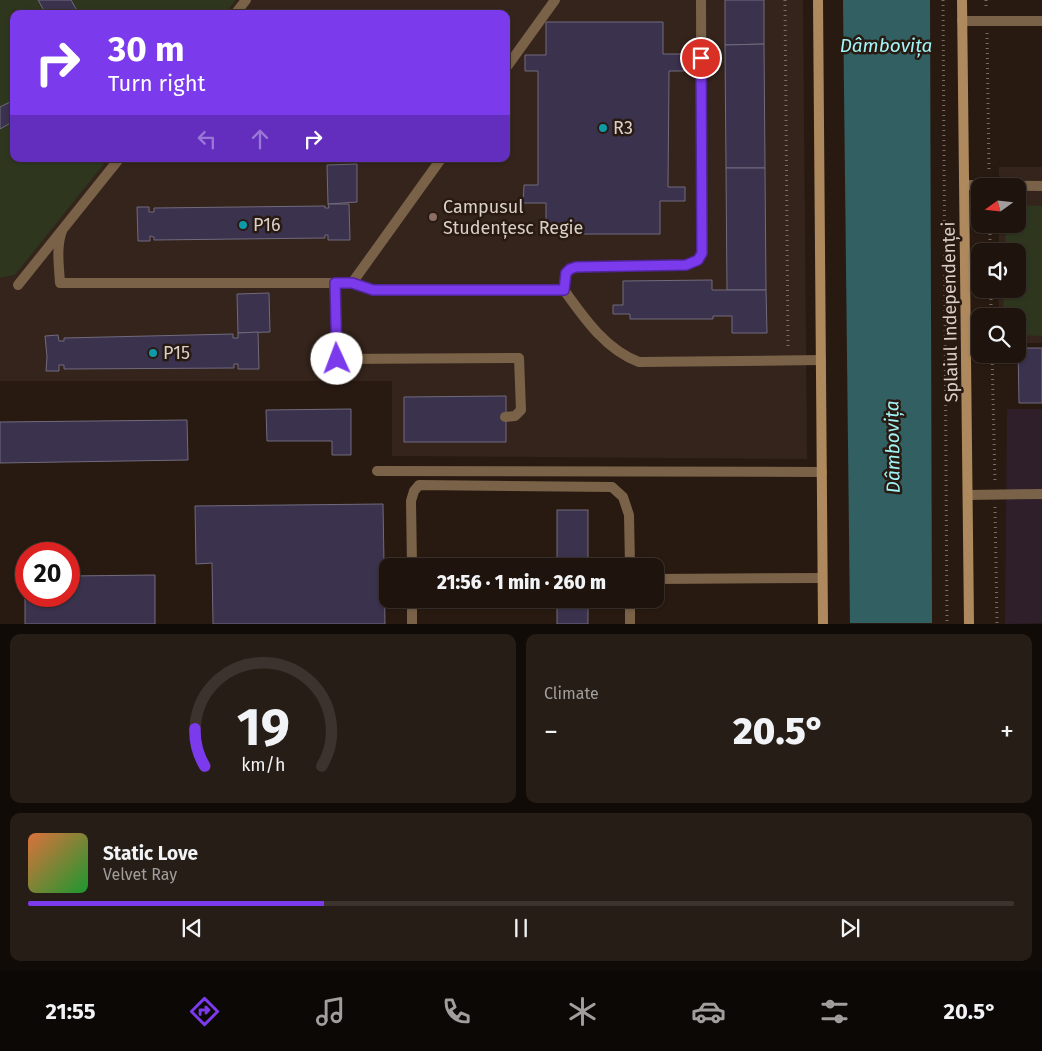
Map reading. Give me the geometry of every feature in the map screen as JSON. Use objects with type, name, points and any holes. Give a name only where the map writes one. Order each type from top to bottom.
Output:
[{"type":"main road","points":[[818,0],[823,624]]},
{"type":"main road","name":"Splaiul Independenței","points":[[962,0],[969,624]]},
{"type":"lane","points":[[238,10],[246,0]]},
{"type":"lane","points":[[510,62],[555,0]]},
{"type":"lane","points":[[701,0],[702,253],[698,260],[686,265],[576,267],[566,273],[564,290],[584,318],[598,333],[622,354],[639,362],[821,360]]},
{"type":"lane","points":[[962,21],[1042,21]]},
{"type":"lane","points":[[18,285],[117,162]]},
{"type":"lane","points":[[352,283],[439,162]]},
{"type":"lane","points":[[965,185],[971,185]]},
{"type":"lane","points":[[1026,186],[1042,186]]},
{"type":"lane","points":[[62,231],[58,250],[60,283],[352,283],[373,290],[564,290]]},
{"type":"lane","points":[[335,283],[337,359],[519,358],[522,410],[516,416],[506,416]]},
{"type":"lane","points":[[377,472],[822,472]]},
{"type":"lane","points":[[412,558],[410,501],[419,485],[612,487],[623,497],[629,515],[630,558]]},
{"type":"lane","points":[[968,495],[1042,494]]},
{"type":"lane","points":[[664,579],[822,578]]},
{"type":"lane","points":[[412,608],[412,624]]},
{"type":"lane","points":[[630,608],[630,624]]},
{"type":"path","points":[[785,0],[788,360]]},
{"type":"path","points":[[943,0],[947,624]]},
{"type":"path","points":[[986,0],[989,178]]},
{"type":"shaded area","name":"Campusul Studențesc Regie","points":[[236,0],[803,0],[807,459],[392,456],[392,381],[0,381],[0,278],[15,275],[106,162],[510,162],[510,10],[228,10]]},
{"type":"shaded area","points":[[999,167],[1042,167],[1042,343],[1026,343],[1026,308],[999,308],[999,298],[1026,298],[1026,243],[999,243],[999,233],[1026,233],[1026,178],[999,178]]},
{"type":"shaded area","points":[[1007,409],[1042,409],[1042,623],[1005,624]]},
{"type":"green space","points":[[0,0],[236,0],[228,10],[10,10],[10,162],[106,162],[15,275],[0,278]]},
{"type":"green space","points":[[1026,205],[1042,206],[1042,336],[1026,335],[1026,308],[1003,308],[1004,298],[1026,298],[1026,243],[1005,243],[1006,233],[1026,233]]},
{"type":"water","name":"Dâmbovița","points":[[843,0],[930,0],[932,623],[850,623]]},
{"type":"building","points":[[38,0],[71,0],[77,10],[44,10]]},
{"type":"building","points":[[725,0],[764,0],[764,44],[725,45]]},
{"type":"building","name":"R3","points":[[546,22],[663,22],[663,54],[685,54],[685,71],[669,71],[668,187],[685,187],[685,201],[660,201],[660,234],[546,234],[546,203],[523,203],[524,185],[538,185],[538,71],[525,71],[525,55],[546,55]]},
{"type":"building","points":[[764,44],[765,168],[726,168],[725,45]]},
{"type":"building","points":[[10,102],[10,123],[0,129],[0,107]]},
{"type":"building","points":[[357,164],[357,202],[328,204],[327,165]]},
{"type":"building","points":[[726,168],[765,168],[766,290],[727,290]]},
{"type":"building","name":"P16","points":[[328,204],[349,204],[350,240],[328,240],[328,235],[325,235],[325,238],[154,240],[154,237],[150,236],[150,241],[138,241],[137,207],[149,207],[149,212],[154,212],[154,208],[325,206],[325,208],[329,208]]},
{"type":"building","points":[[712,280],[712,290],[766,290],[767,333],[732,333],[732,316],[713,316],[713,319],[630,319],[630,314],[613,314],[613,305],[623,305],[623,281]]},
{"type":"building","points":[[269,293],[270,332],[238,333],[237,294]]},
{"type":"building","name":"P15","points":[[258,332],[259,369],[238,369],[238,364],[234,364],[234,368],[64,369],[64,365],[59,365],[59,371],[46,371],[45,336],[58,335],[59,341],[64,341],[64,338],[233,334],[233,338],[238,338],[238,333]]},
{"type":"building","points":[[1026,348],[1042,348],[1042,403],[1019,403],[1018,363],[1026,363]]},
{"type":"building","points":[[506,396],[506,442],[404,442],[404,397]]},
{"type":"building","points":[[351,409],[351,455],[332,455],[332,441],[267,441],[266,410]]},
{"type":"building","points":[[187,420],[188,460],[0,463],[0,422]]},
{"type":"building","points":[[383,504],[384,558],[379,558],[379,608],[385,608],[385,624],[213,624],[212,563],[196,564],[195,506]]},
{"type":"building","points":[[557,510],[588,510],[588,558],[557,558]]},
{"type":"building","points":[[155,575],[155,624],[25,624],[25,607],[80,607],[80,576]]},
{"type":"building","points":[[557,608],[588,608],[588,624],[557,624]]},
{"type":"place","name":"R3","points":[[603,128]]},
{"type":"place","name":"Campusul Studențesc Regie","points":[[433,217]]},
{"type":"place","name":"P16","points":[[243,225]]},
{"type":"place","name":"P15","points":[[153,353]]},
{"type":"route","points":[[337,359],[335,283],[352,283],[373,290],[564,290],[566,273],[576,267],[686,265],[698,260],[702,253],[701,58]]}]
